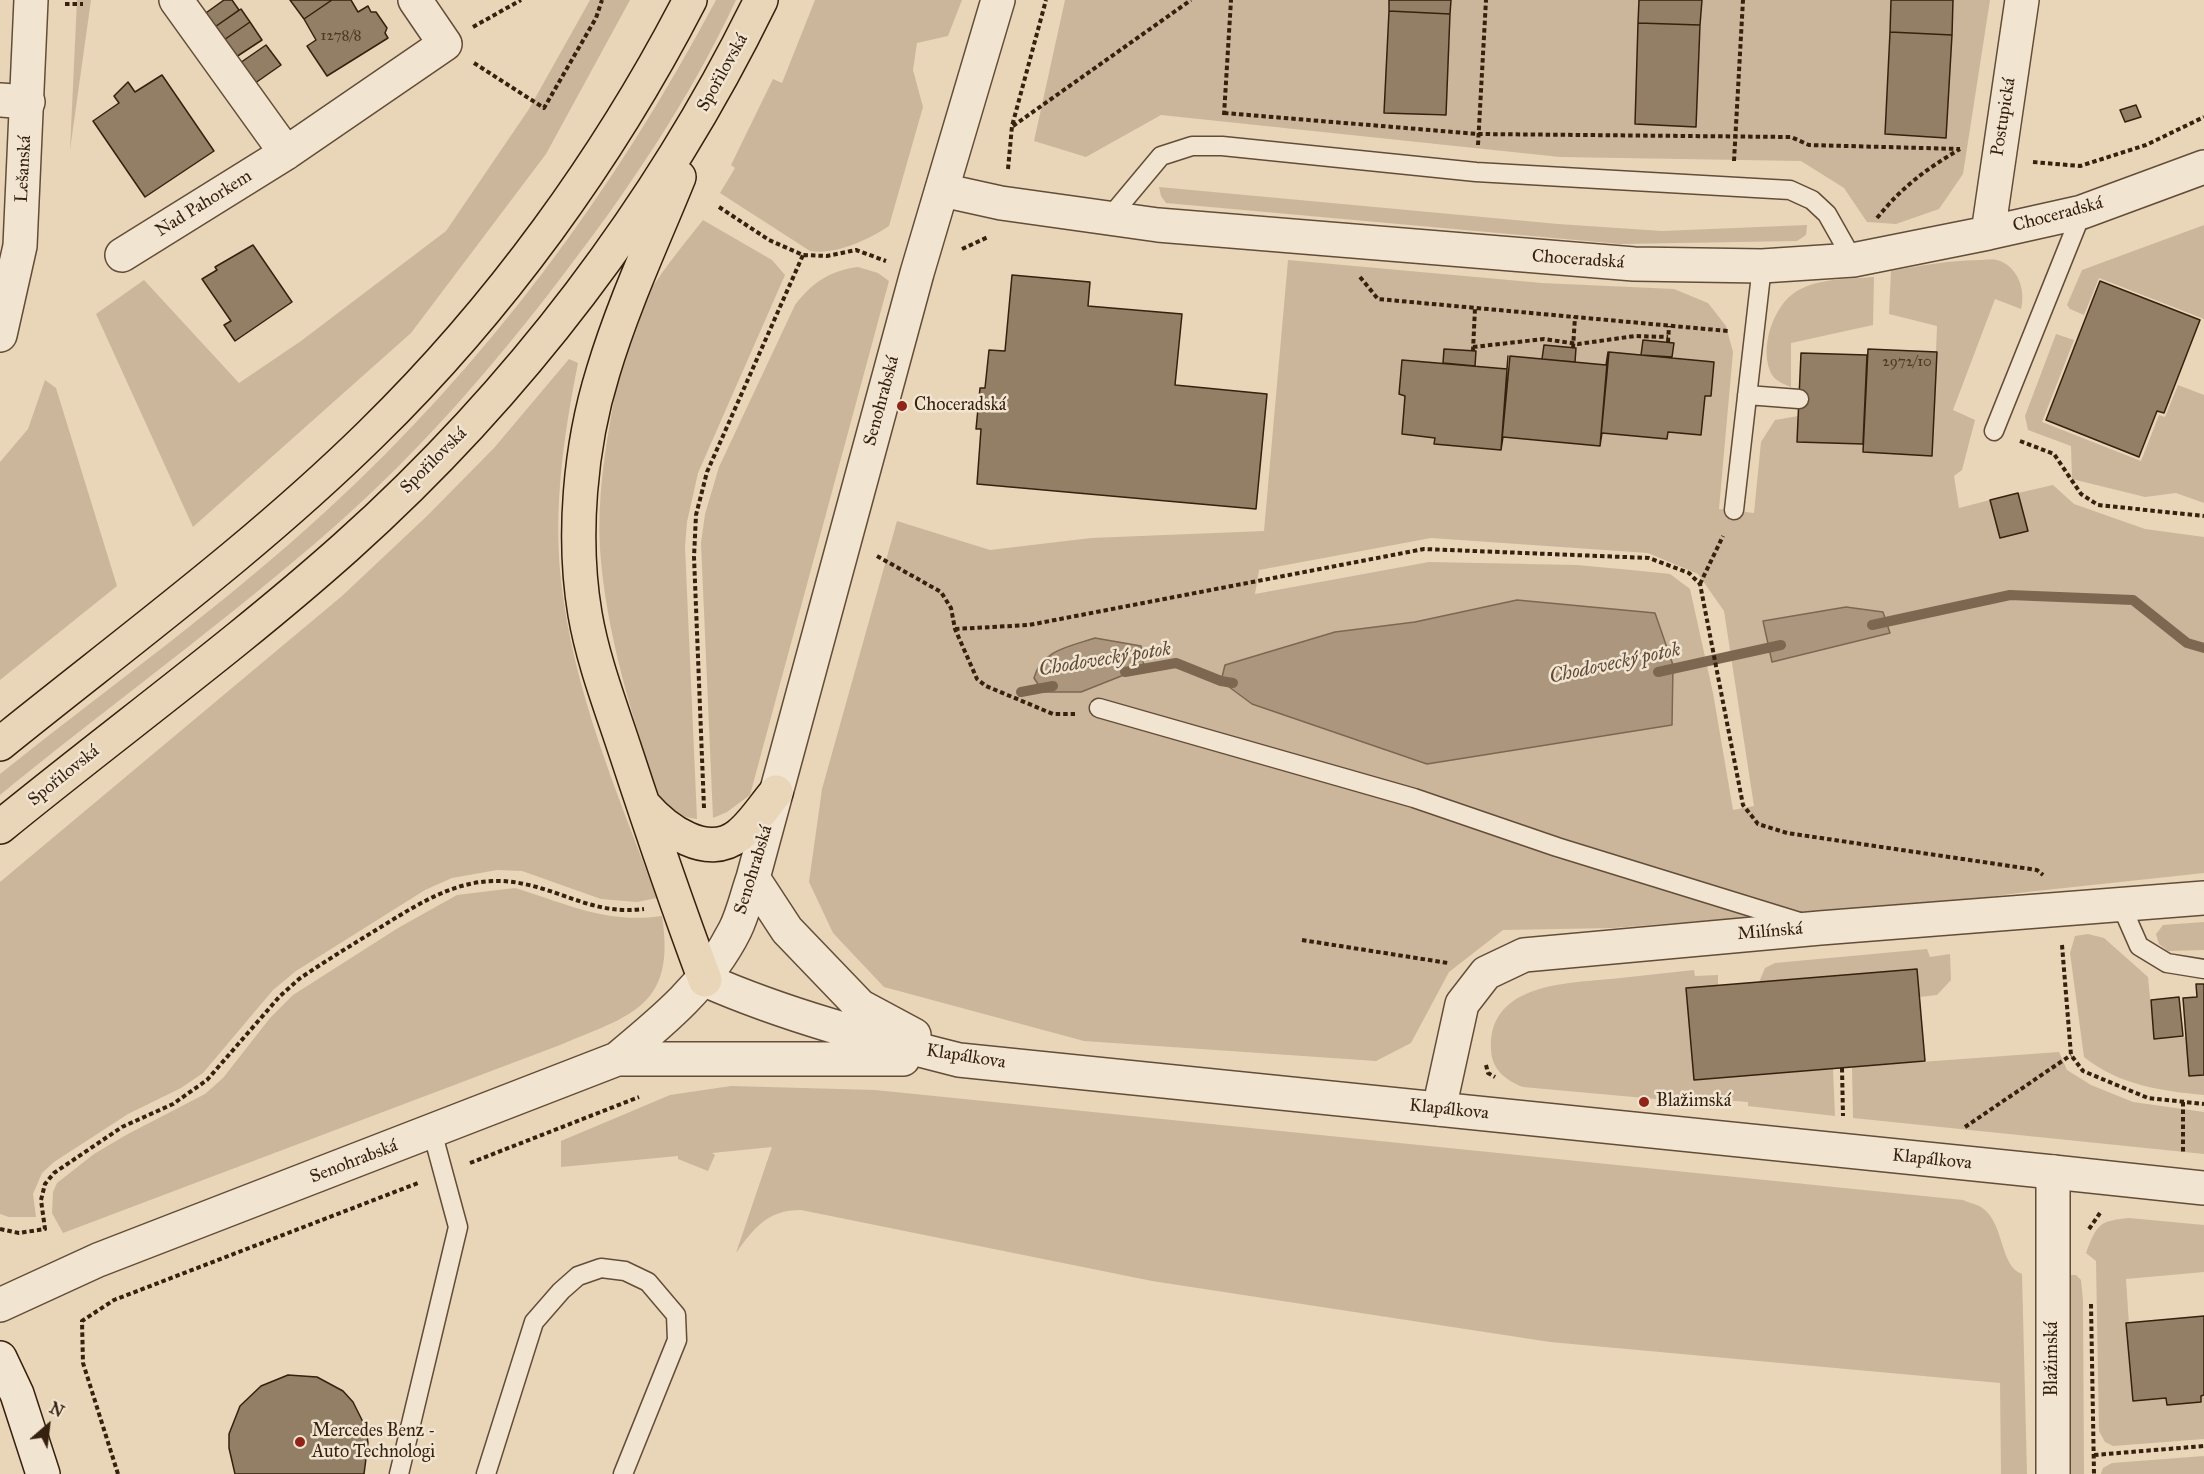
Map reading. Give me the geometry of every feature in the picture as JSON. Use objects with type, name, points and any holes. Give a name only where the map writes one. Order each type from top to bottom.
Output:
[{"type":"highway","points":[[0,744],[299,502],[373,433],[439,364],[501,290],[559,212],[618,125],[690,0]]},
{"type":"highway","name":"Spořilovská","points":[[0,827],[305,582],[382,514],[447,449],[522,367],[591,278],[662,178],[714,92],[762,0]]},
{"type":"highway","points":[[705,980],[675,900],[601,677],[585,615],[580,546],[582,491],[591,428],[603,372],[629,300],[714,92]]},
{"type":"highway","points":[[643,804],[665,827],[679,836],[707,843],[732,840],[741,834],[776,792]]},
{"type":"street","name":"Lešanská","points":[[0,335],[20,246],[14,101],[31,0]]},
{"type":"street","points":[[176,0],[286,153]]},
{"type":"street","points":[[415,0],[445,44]]},
{"type":"street","name":"Senohrabská","points":[[0,1305],[98,1260],[617,1059],[661,1023],[705,980],[735,930],[753,878],[917,273],[998,0]]},
{"type":"street","name":"Postupická","points":[[1988,234],[2022,0]]},
{"type":"street","name":"Nad Pahorkem","points":[[122,255],[286,153],[445,44]]},
{"type":"street","name":"Choceradská","points":[[942,190],[1001,202],[1158,225],[1634,264],[1762,266],[1988,234],[2082,212],[2204,167]]},
{"type":"street","points":[[753,878],[787,930],[860,1006],[959,1060]]},
{"type":"street","name":"Milínská","points":[[1439,1109],[1462,1004],[1486,973],[1524,955],[1820,928],[2204,898]]},
{"type":"street","name":"Klapálkova","points":[[705,980],[750,999],[843,1030],[959,1060],[2204,1188]]},
{"type":"street","points":[[617,1059],[959,1060]]},
{"type":"street","name":"Blažimská","points":[[2053,1172],[2053,1474]]},
{"type":"street","points":[[0,1358],[17,1394],[43,1474]]},
{"type":"lane","points":[[1110,218],[1161,156],[1192,146],[1222,146],[1476,172],[1790,190],[1812,200],[1827,214],[1850,255]]},
{"type":"lane","points":[[1994,431],[2082,212]]},
{"type":"lane","points":[[1734,510],[1762,266]]},
{"type":"lane","points":[[1747,395],[1799,399]]},
{"type":"lane","points":[[1099,708],[1414,798],[1557,847],[1820,928]]},
{"type":"lane","points":[[2121,904],[2139,946],[2167,963],[2204,969]]},
{"type":"lane","points":[[399,1474],[458,1227],[432,1131]]},
{"type":"lane","points":[[486,1474],[534,1322],[561,1291],[578,1276],[601,1268],[625,1271],[648,1282],[676,1315],[677,1340],[623,1474]]},
{"type":"path","points":[[445,44],[521,0]]},
{"type":"path","points":[[497,77],[544,108],[596,18],[602,0]]},
{"type":"path","points":[[960,250],[990,236],[1007,180],[1012,126],[1046,0]]},
{"type":"path","points":[[1012,126],[1191,0]]},
{"type":"path","points":[[1222,146],[1231,0]]},
{"type":"path","points":[[1476,172],[1486,0]]},
{"type":"path","points":[[1733,185],[1743,0]]},
{"type":"path","points":[[1224,113],[1478,134],[1736,135],[1791,137],[1809,145],[1960,149]]},
{"type":"path","points":[[1998,158],[2080,166],[2146,145],[2204,117]]},
{"type":"path","points":[[1850,255],[1900,190],[1924,170],[1966,145]]},
{"type":"path","points":[[719,207],[769,240],[803,255],[827,256],[856,250],[917,273]]},
{"type":"path","points":[[707,843],[694,557],[696,515],[707,472],[803,255]]},
{"type":"path","points":[[1353,269],[1378,299],[1754,333]]},
{"type":"path","points":[[1475,308],[1473,349],[1544,339],[1573,346],[1635,336],[1668,340],[1669,326]]},
{"type":"path","points":[[1573,346],[1575,317]]},
{"type":"path","points":[[1994,431],[2054,454],[2081,494],[2098,505],[2204,516]]},
{"type":"path","points":[[1700,584],[1734,510]]},
{"type":"path","points":[[955,629],[1029,625],[1424,549],[1649,558],[1689,573],[1700,584],[1743,805],[1758,824],[1787,833],[2037,870],[2055,884],[2071,1055],[2084,1071],[2148,1098],[2204,1104]]},
{"type":"path","points":[[872,553],[941,591],[951,608],[955,629],[977,679],[986,686],[1053,714],[1070,716],[1099,708]]},
{"type":"path","points":[[0,1229],[19,1233],[45,1229],[41,1200],[45,1184],[54,1173],[122,1127],[191,1092],[221,1067],[280,996],[299,979],[433,895],[465,884],[509,880],[536,886],[597,908],[635,910],[653,908],[675,900]]},
{"type":"path","points":[[1302,940],[1447,963],[1486,973]]},
{"type":"path","points":[[1955,1134],[2071,1055]]},
{"type":"path","points":[[1842,1068],[1843,1114]]},
{"type":"path","points":[[2183,1102],[2183,1156]]},
{"type":"path","points":[[118,1474],[83,1363],[82,1321],[114,1300],[443,1174]]},
{"type":"path","points":[[2085,1235],[2098,1214],[2107,1211]]},
{"type":"path","points":[[2091,1293],[2094,1474]]},
{"type":"path","points":[[2094,1455],[2204,1446]]},
{"type":"shaded area","points":[[77,0],[91,0],[70,150]]},
{"type":"shaded area","points":[[590,0],[630,0],[546,154],[411,333],[193,527],[96,314],[144,280],[239,383],[301,341],[446,231],[529,109]]},
{"type":"shaded area","points":[[716,0],[736,0],[699,73],[656,144],[560,279],[454,408],[366,498],[294,561],[0,795],[0,774],[247,580],[325,512],[384,456],[440,397],[543,273],[590,208],[677,71]]},
{"type":"shaded area","points":[[815,0],[962,0],[948,36],[917,43],[913,70],[923,107],[889,226],[841,249],[820,252],[810,251],[720,193],[735,168],[731,165],[773,79],[782,83]]},
{"type":"shaded area","points":[[1065,0],[1389,0],[1385,112],[1439,116],[1446,115],[1451,0],[1639,0],[1635,124],[1695,127],[1702,0],[1891,0],[1885,134],[1946,138],[1953,0],[1990,0],[1963,174],[1939,209],[1896,224],[1867,222],[1844,188],[1801,161],[1560,157],[1161,115],[1086,157],[1034,141]]},
{"type":"shaded area","points":[[1159,187],[1558,224],[1662,231],[1807,225],[1806,235],[1797,241],[1620,244],[1166,203]]},
{"type":"shaded area","points":[[703,220],[772,260],[785,275],[698,473],[687,522],[685,547],[697,819],[684,817],[674,812],[658,795],[614,643],[603,581],[599,530],[602,474],[614,400],[627,341],[640,308],[654,285]]},
{"type":"shaded area","points":[[2204,225],[2204,319],[2099,278],[2084,315],[2070,309],[2067,305],[2082,270]]},
{"type":"shaded area","points":[[1288,260],[1542,283],[1674,289],[1708,303],[1726,326],[1733,352],[1719,509],[1754,513],[1761,442],[1775,420],[1798,416],[1798,442],[1863,444],[1863,452],[1932,455],[1937,326],[1889,314],[1891,271],[1945,262],[1997,260],[2010,268],[2019,280],[2022,294],[2021,309],[1995,299],[1953,410],[1975,420],[1962,470],[1954,476],[1959,508],[1990,500],[2000,537],[2018,493],[2053,485],[2074,504],[2145,529],[2204,537],[2204,873],[2027,892],[1824,918],[1764,916],[1613,928],[1503,930],[1449,972],[1411,1043],[1376,1061],[1084,1041],[884,987],[833,933],[809,882],[822,789],[897,521],[990,550],[1091,538],[1264,531]],"holes":[[[1643,340],[1673,343],[1672,357],[1714,362],[1711,396],[1705,396],[1701,435],[1668,432],[1667,439],[1602,433],[1601,446],[1503,437],[1501,450],[1435,444],[1435,438],[1402,434],[1405,396],[1399,394],[1402,360],[1443,363],[1444,349],[1476,351],[1475,366],[1507,369],[1508,356],[1542,359],[1544,345],[1576,348],[1575,362],[1606,365],[1608,352],[1641,355]],[[1431,538],[1648,553],[1698,574],[1724,611],[1754,806],[1733,810],[1713,693],[1690,589],[1670,574],[1577,565],[1429,562],[1255,594],[1259,570]],[[1517,600],[1655,613],[1673,665],[1672,724],[1427,764],[1252,704],[1335,632],[1415,622]],[[1763,621],[1890,633],[1772,661]],[[1144,667],[1081,692],[1043,692]]]},
{"type":"shaded area","points":[[858,267],[878,273],[889,281],[750,795],[727,812],[713,818],[701,543],[705,514],[719,467],[795,305],[822,279],[838,271]]},
{"type":"shaded area","points":[[1874,277],[1873,325],[1791,343],[1791,387],[1772,375],[1768,365],[1767,341],[1775,317],[1788,298],[1797,291],[1815,284]]},
{"type":"shaded area","points":[[2056,334],[2074,340],[2042,422],[2141,461],[2159,415],[2165,417],[2178,385],[2204,395],[2204,503],[2176,493],[2145,497],[2072,479],[2071,446],[2028,430],[2025,416]]},
{"type":"shaded area","points":[[569,359],[578,363],[564,443],[558,526],[561,580],[567,621],[586,702],[657,898],[637,902],[601,899],[522,871],[497,870],[452,878],[425,890],[296,971],[273,990],[203,1073],[181,1088],[128,1114],[54,1162],[42,1173],[33,1194],[36,1217],[9,1217],[0,1214],[0,882],[342,596],[427,516],[494,448]]},
{"type":"shaded area","points":[[45,380],[56,388],[117,586],[0,680],[0,462],[28,429]]},
{"type":"shaded area","points":[[515,888],[604,915],[641,918],[662,916],[665,946],[662,970],[655,988],[643,1003],[628,1015],[560,1045],[63,1233],[52,1213],[53,1192],[57,1183],[94,1154],[205,1094],[223,1078],[270,1018],[293,995],[398,928],[457,895]]},
{"type":"shaded area","points":[[2204,922],[2204,950],[2168,951],[2159,944],[2156,934],[2163,925]]},
{"type":"shaded area","points":[[2088,934],[2104,938],[2148,977],[2154,1039],[2186,1037],[2189,1076],[2204,1075],[2204,1095],[2141,1085],[2111,1074],[2084,1057],[2070,953],[2075,936]]},
{"type":"shaded area","points":[[1927,949],[1930,957],[1950,954],[1951,980],[1937,995],[1919,997],[1917,969],[1759,982],[1765,968],[1775,963]]},
{"type":"shaded area","points":[[1694,970],[1695,976],[1718,975],[1718,986],[1686,989],[1694,1080],[1833,1069],[1835,1116],[1748,1106],[1748,1102],[1723,1100],[1722,1105],[1523,1087],[1500,1073],[1493,1062],[1491,1048],[1494,1027],[1503,1011],[1516,999],[1533,991],[1573,982]]},
{"type":"shaded area","points":[[2059,1052],[2067,1070],[2091,1085],[2133,1102],[2204,1112],[2204,1154],[1853,1118],[1852,1067]]},
{"type":"shaded area","points":[[731,1086],[875,1090],[1963,1200],[1981,1207],[1989,1214],[2009,1262],[2022,1274],[2027,1474],[2001,1474],[2000,1383],[1550,1342],[1152,1281],[801,1210],[779,1213],[762,1222],[736,1253],[772,1147],[712,1153],[715,1155],[708,1171],[678,1159],[678,1156],[561,1167],[561,1141],[670,1095]]},
{"type":"shaded area","points":[[2129,1218],[2204,1225],[2204,1272],[2126,1279],[2134,1400],[2167,1397],[2168,1404],[2202,1401],[2201,1396],[2204,1394],[2204,1439],[2113,1446],[2105,1442],[2099,1431],[2096,1261],[2086,1253],[2100,1226],[2111,1221]]},
{"type":"shaded area","points":[[2070,1275],[2076,1275],[2081,1280],[2083,1301],[2084,1474],[2066,1474],[2066,1296]]},
{"type":"shaded area","points":[[2204,1456],[2204,1474],[2101,1474],[2103,1468],[2112,1463]]},
{"type":"water","points":[[1517,600],[1655,613],[1673,665],[1672,725],[1427,764],[1252,704],[1221,681],[1225,665],[1335,632],[1415,622]]},
{"type":"water","points":[[1846,607],[1883,612],[1890,633],[1772,662],[1763,621]]},
{"type":"water","points":[[1095,638],[1141,646],[1144,667],[1081,692],[1043,692],[1034,678],[1043,661],[1058,650]]},
{"type":"building","points":[[224,0],[232,0],[239,10],[212,29],[203,15]]},
{"type":"building","points":[[290,0],[332,0],[304,19]]},
{"type":"building","points":[[332,0],[351,0],[358,12],[368,6],[371,12],[376,12],[387,28],[385,33],[388,38],[327,76],[307,46],[316,40],[304,19]]},
{"type":"building","points":[[1389,0],[1451,0],[1450,14],[1389,11]]},
{"type":"building","points":[[1639,0],[1702,0],[1700,25],[1638,23]]},
{"type":"building","points":[[1891,0],[1953,0],[1952,35],[1890,32]]},
{"type":"building","points":[[241,9],[250,22],[221,42],[212,29]]},
{"type":"building","points":[[1389,11],[1450,14],[1446,115],[1384,113]]},
{"type":"building","points":[[250,22],[262,40],[233,59],[221,42]]},
{"type":"building","points":[[1638,23],[1700,25],[1696,127],[1635,124]]},
{"type":"building","points":[[1890,32],[1952,35],[1946,138],[1885,134]]},
{"type":"building","points":[[266,45],[281,65],[251,86],[237,65]]},
{"type":"building","points":[[162,75],[214,151],[145,197],[93,121],[119,103],[114,96],[128,82],[135,92]]},
{"type":"building","points":[[2136,105],[2141,117],[2125,122],[2120,110]]},
{"type":"building","points":[[253,245],[292,302],[235,341],[224,325],[231,321],[202,279],[217,270],[215,267]]},
{"type":"building","points":[[1012,275],[1090,282],[1088,306],[1182,314],[1175,385],[1267,394],[1256,509],[977,484],[981,429],[976,429],[980,388],[985,388],[989,350],[1005,351]]},
{"type":"building","points":[[2100,281],[2200,320],[2164,413],[2157,411],[2139,457],[2046,420]]},
{"type":"building","points":[[1643,340],[1674,343],[1672,357],[1641,355]]},
{"type":"building","points":[[1544,345],[1576,348],[1575,362],[1542,359]]},
{"type":"building","points":[[1444,349],[1476,351],[1475,366],[1443,363]]},
{"type":"building","points":[[1868,349],[1937,352],[1932,456],[1863,452]]},
{"type":"building","points":[[1608,352],[1600,446],[1503,437],[1501,450],[1510,356],[1606,365]]},
{"type":"building","points":[[1609,352],[1714,362],[1711,396],[1705,396],[1701,435],[1668,432],[1667,439],[1602,433],[1600,446]]},
{"type":"building","points":[[1801,353],[1867,355],[1863,444],[1797,442]]},
{"type":"building","points":[[1508,356],[1501,450],[1434,444],[1435,438],[1402,434],[1405,396],[1399,394],[1402,360],[1507,369]]},
{"type":"building","points":[[2018,493],[2028,531],[2000,538],[1990,500]]},
{"type":"building","points":[[1917,969],[1925,1061],[1694,1080],[1686,988]]},
{"type":"building","points":[[2196,984],[2204,984],[2204,1075],[2189,1076],[2183,998],[2197,997]]},
{"type":"building","points":[[2179,997],[2183,1036],[2154,1039],[2151,1000]]},
{"type":"building","points":[[2204,1316],[2204,1395],[2201,1396],[2201,1402],[2167,1405],[2166,1398],[2133,1401],[2126,1323]]},
{"type":"building","points":[[288,1375],[317,1377],[343,1391],[353,1402],[366,1428],[368,1443],[364,1474],[235,1474],[229,1448],[229,1434],[240,1406],[261,1386]]},
{"type":"waterway","name":"Chodovecký potok","points":[[1872,625],[2010,595],[2133,600],[2187,643],[2204,648]]},
{"type":"waterway","name":"Chodovecký potok","points":[[1658,672],[1781,645]]},
{"type":"waterway","name":"Chodovecký potok","points":[[1125,672],[1176,663],[1221,681],[1233,683]]},
{"type":"waterway","name":"Chodovecký potok","points":[[1021,692],[1053,686]]},
{"type":"place","name":"Choceradská","points":[[902,406]]},
{"type":"place","name":"Blažimská","points":[[1644,1102]]},
{"type":"place","name":"Mercedes Benz - Auto Technologi","points":[[300,1442]]}]
